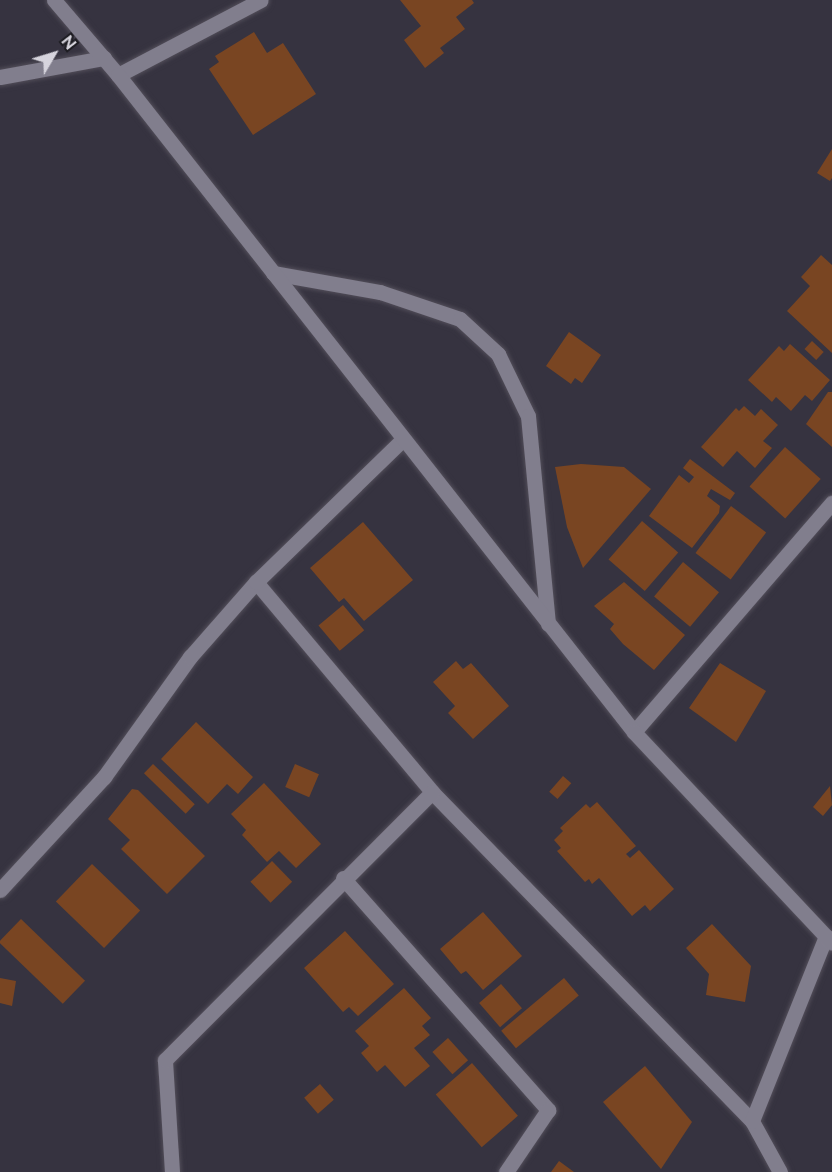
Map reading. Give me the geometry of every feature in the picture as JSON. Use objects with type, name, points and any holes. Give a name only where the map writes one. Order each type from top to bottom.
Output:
[{"type":"street","points":[[54,0],[118,75],[402,440],[634,732],[829,939],[752,1121]]},
{"type":"street","points":[[118,75],[261,0]]},
{"type":"street","points":[[0,77],[104,58]]},
{"type":"street","points":[[273,273],[380,292],[460,318],[498,354],[528,416],[548,624]]},
{"type":"street","points":[[0,890],[104,777],[190,657],[256,582],[402,440]]},
{"type":"street","points":[[634,732],[832,503]]},
{"type":"street","points":[[256,582],[432,792],[752,1121],[780,1172]]},
{"type":"street","points":[[172,1172],[165,1060],[343,878],[432,792]]},
{"type":"street","points":[[343,878],[548,1110],[506,1172]]},
{"type":"building","points":[[400,0],[472,0],[474,3],[456,17],[465,29],[440,48],[444,53],[425,68],[404,40],[421,26]]},
{"type":"building","points":[[254,32],[267,53],[283,43],[316,94],[253,135],[209,69],[219,62],[215,56]]},
{"type":"building","points":[[832,149],[832,178],[830,181],[817,173]]},
{"type":"building","points":[[821,255],[832,265],[832,353],[787,311],[810,286],[801,277]]},
{"type":"building","points":[[569,332],[601,355],[582,383],[575,378],[571,384],[546,366]]},
{"type":"building","points":[[812,341],[824,352],[816,360],[804,349]]},
{"type":"building","points":[[790,344],[830,380],[812,401],[805,395],[791,411],[776,397],[772,402],[748,380],[779,346],[784,351]]},
{"type":"building","points":[[828,392],[832,392],[832,447],[806,424]]},
{"type":"building","points":[[744,406],[755,416],[761,409],[778,425],[763,441],[772,448],[755,468],[737,451],[723,467],[701,447],[736,408],[739,411]]},
{"type":"building","points":[[785,447],[821,479],[785,519],[750,486]]},
{"type":"building","points":[[690,459],[735,493],[730,500],[711,489],[707,496],[720,506],[719,513],[692,548],[649,516],[679,475],[689,483],[694,477],[683,468]]},
{"type":"building","points":[[581,464],[624,467],[651,489],[583,568],[567,527],[555,467]]},
{"type":"building","points":[[731,506],[766,532],[731,580],[695,553]]},
{"type":"building","points":[[642,521],[678,552],[645,591],[609,559]]},
{"type":"building","points":[[363,522],[413,580],[364,621],[344,598],[339,602],[310,568]]},
{"type":"building","points":[[683,562],[719,592],[690,627],[654,596]]},
{"type":"building","points":[[624,582],[685,635],[654,670],[623,644],[610,629],[614,624],[594,606]]},
{"type":"building","points":[[343,605],[364,630],[340,651],[318,626]]},
{"type":"building","points":[[456,661],[463,669],[471,663],[509,706],[473,739],[448,713],[455,706],[433,682]]},
{"type":"building","points":[[720,663],[766,691],[736,742],[689,708]]},
{"type":"building","points":[[196,722],[253,777],[238,794],[227,784],[208,804],[161,759]]},
{"type":"building","points":[[153,764],[195,804],[186,814],[144,773]]},
{"type":"building","points":[[295,764],[319,774],[309,797],[285,787]]},
{"type":"building","points":[[563,776],[571,783],[558,799],[549,792]]},
{"type":"building","points":[[264,783],[321,844],[296,868],[279,851],[267,862],[242,835],[246,830],[231,814]]},
{"type":"building","points":[[830,786],[832,805],[823,816],[813,807]]},
{"type":"building","points":[[132,789],[138,790],[205,856],[167,894],[121,849],[130,840],[108,819]]},
{"type":"building","points":[[597,802],[636,846],[626,854],[630,858],[639,850],[674,889],[650,911],[645,905],[632,916],[599,878],[592,884],[589,879],[585,882],[557,851],[561,848],[554,840],[563,831],[560,828],[586,804],[590,808]]},
{"type":"building","points":[[272,861],[292,882],[271,903],[250,882]]},
{"type":"building","points":[[92,864],[140,911],[104,948],[56,901]]},
{"type":"building","points":[[483,912],[522,956],[483,990],[466,971],[461,974],[440,949]]},
{"type":"building","points":[[21,919],[85,981],[63,1004],[0,943]]},
{"type":"building","points":[[712,924],[751,966],[745,1002],[706,995],[709,974],[686,948]]},
{"type":"building","points":[[345,931],[394,984],[358,1016],[349,1007],[343,1012],[304,968]]},
{"type":"building","points":[[0,978],[16,981],[12,1006],[0,1003]]},
{"type":"building","points":[[564,978],[579,996],[516,1048],[501,1031]]},
{"type":"building","points":[[501,984],[522,1008],[500,1027],[479,1003]]},
{"type":"building","points":[[404,988],[431,1018],[422,1026],[430,1035],[414,1048],[430,1066],[405,1087],[385,1065],[377,1072],[361,1053],[369,1046],[355,1031]]},
{"type":"building","points":[[448,1038],[468,1060],[452,1074],[432,1052]]},
{"type":"building","points":[[472,1063],[518,1116],[482,1147],[436,1094]]},
{"type":"building","points":[[645,1066],[692,1122],[661,1169],[603,1102]]},
{"type":"building","points":[[320,1084],[334,1100],[318,1114],[304,1098]]},
{"type":"building","points":[[559,1161],[574,1172],[551,1172]]}]
